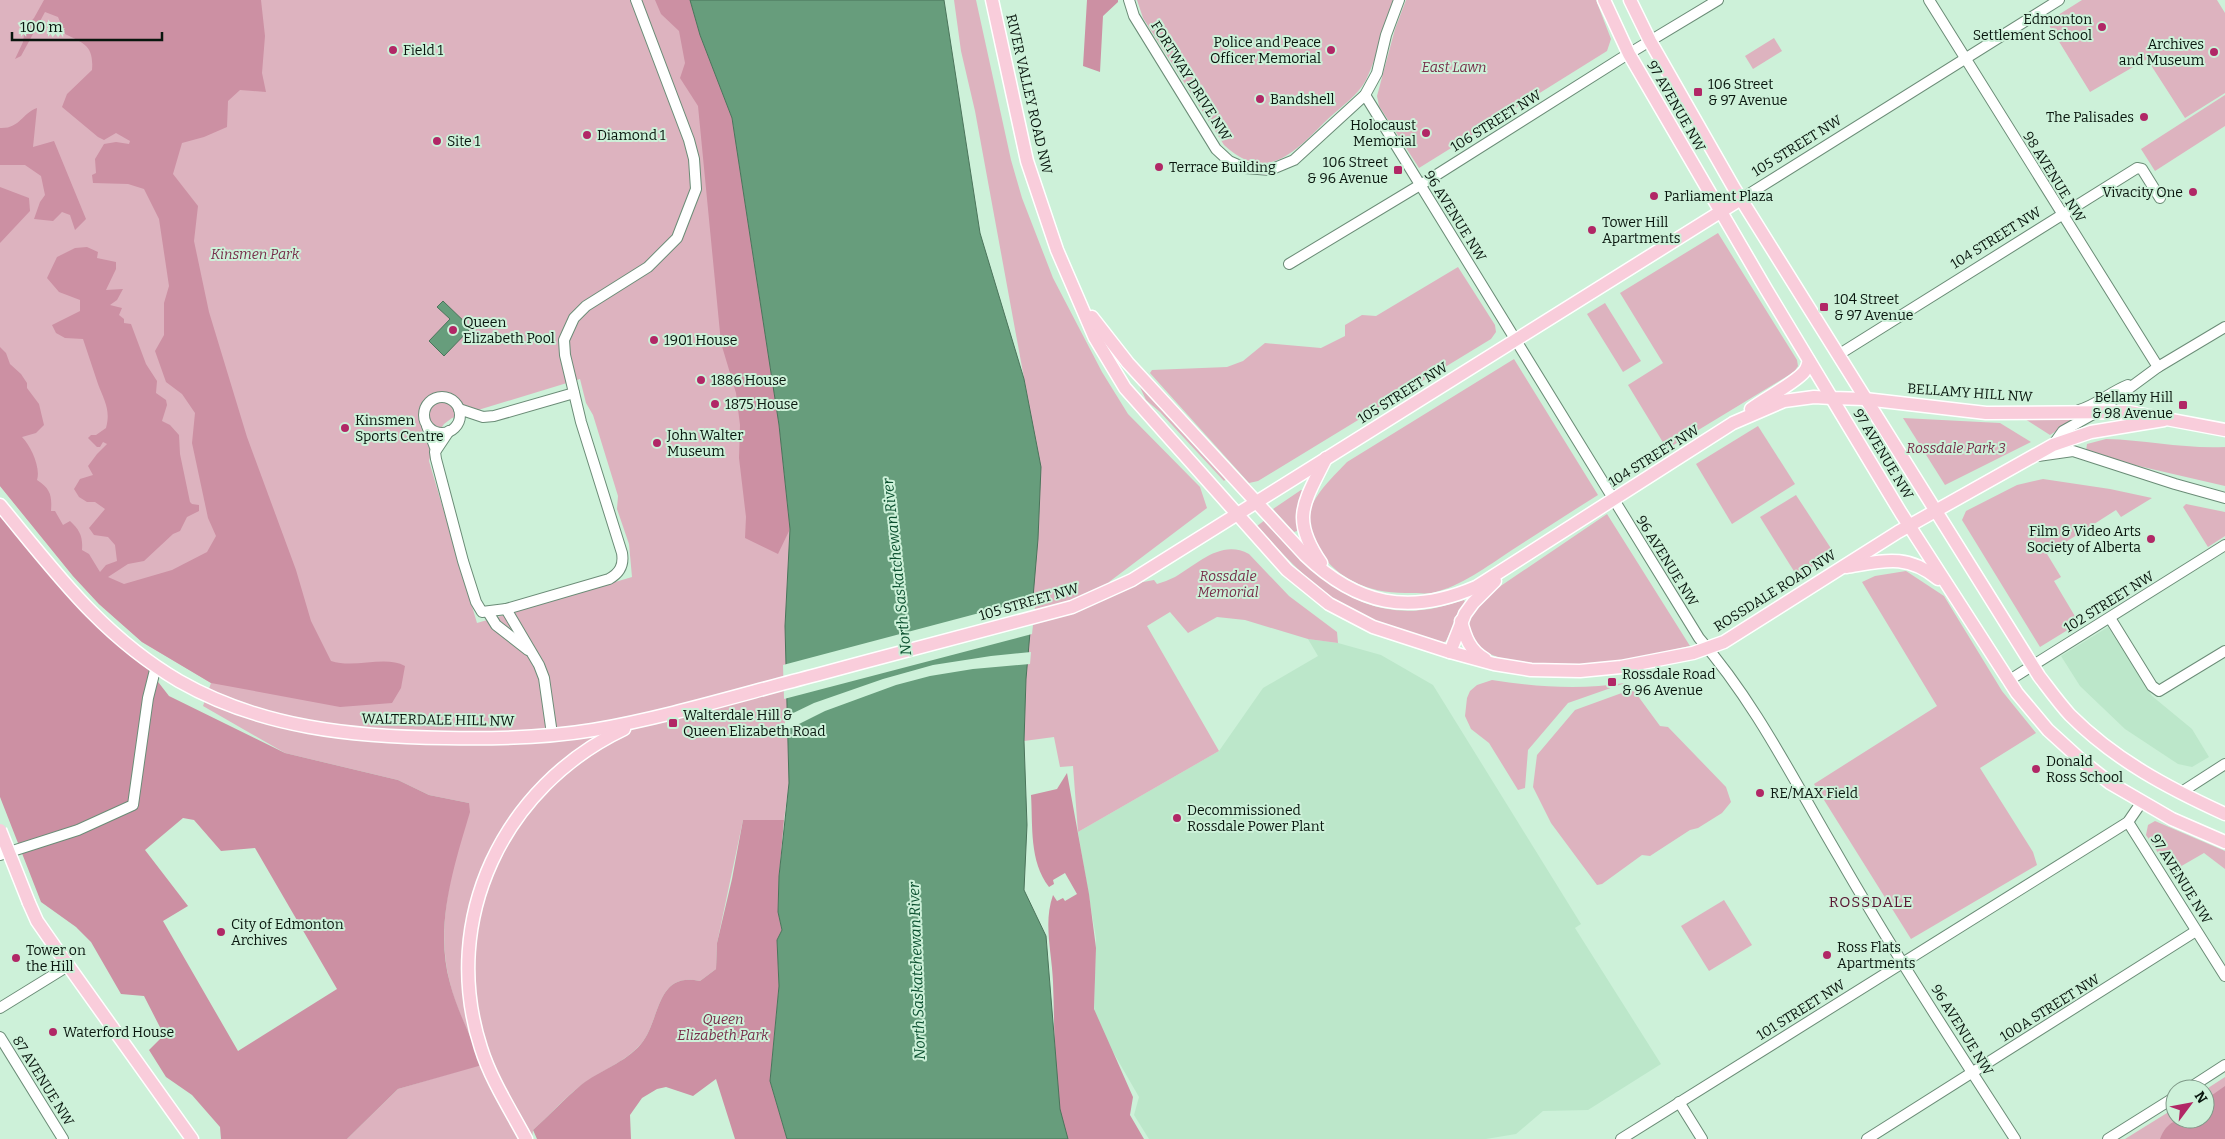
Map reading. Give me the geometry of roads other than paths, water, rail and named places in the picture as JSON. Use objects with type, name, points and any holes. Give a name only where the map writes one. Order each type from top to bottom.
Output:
[{"type":"main road","name":"RIVER VALLEY ROAD NW","points":[[992,0],[1027,160],[1057,250],[1083,305],[1095,338],[1125,388],[1237,514]]},
{"type":"main road","name":"97 AVENUE NW","points":[[1604,0],[1629,54],[1720,212],[1948,588],[2008,681],[2048,730],[2110,783],[2172,819],[2225,842]]},
{"type":"main road","name":"97 AVENUE NW","points":[[1630,0],[1650,41],[1741,199],[2033,666],[2070,714],[2100,743],[2149,777],[2225,814]]},
{"type":"main road","name":"105 STREET NW","points":[[715,702],[1062,610],[1092,600],[1132,580],[1741,199]]},
{"type":"main road","name":"RIVER VALLEY ROAD NW","points":[[1083,305],[1128,363],[1257,502]]},
{"type":"main road","points":[[1733,424],[1766,397],[1801,376],[1806,370],[1809,361]]},
{"type":"main road","name":"104 STREET NW","points":[[1504,570],[1733,424],[1784,402],[1814,397],[1832,398]]},
{"type":"main road","name":"BELLAMY HILL NW","points":[[1832,398],[1865,399],[1978,412],[2013,414],[2129,412],[2225,430]]},
{"type":"main road","name":"BELLAMY HILL NW","points":[[2032,458],[2053,445],[2091,432],[2164,420]]},
{"type":"main road","points":[[1326,458],[1307,494],[1302,517],[1308,543],[1331,578]]},
{"type":"main road","name":"ROSSDALE ROAD NW","points":[[1237,514],[1288,570],[1329,604],[1373,627],[1494,664],[1531,670],[1580,671],[1621,667],[1708,648],[1724,642],[1935,511],[2032,458]]},
{"type":"main road","points":[[1257,502],[1306,555],[1331,578],[1347,588],[1376,599],[1420,602],[1442,598],[1466,591],[1504,570]]},
{"type":"main road","name":"WALTERDALE HILL NW","points":[[0,505],[93,616],[116,636],[156,666],[200,692],[276,721],[368,736],[503,738],[592,730],[715,702]]},
{"type":"main road","points":[[1839,569],[1888,560],[1904,561],[1927,570],[1948,588]]},
{"type":"main road","points":[[1450,652],[1461,621],[1473,603],[1504,570]]},
{"type":"main road","points":[[1461,621],[1464,634],[1470,646],[1482,657],[1494,664]]},
{"type":"main road","points":[[526,1139],[492,1077],[480,1047],[475,1027],[467,970],[471,932],[480,892],[499,846],[513,820],[538,790],[588,749],[608,736],[642,720]]},
{"type":"main road","points":[[0,830],[37,921],[192,1139]]},
{"type":"street","points":[[436,450],[449,431],[459,421],[459,409],[456,404],[447,398],[436,399],[427,406],[424,417],[436,450],[436,459],[476,602],[482,612],[506,609],[609,579],[618,573],[623,564],[620,544],[574,393],[564,354],[564,340],[574,318],[586,306],[648,267],[665,252],[677,238],[696,189],[694,159],[689,140],[636,0]]},
{"type":"street","name":"FORTWAY DRIVE NW","points":[[1129,0],[1134,16],[1211,142],[1222,155],[1236,165],[1253,170],[1270,170],[1287,164],[1301,154],[1365,96]]},
{"type":"street","points":[[1365,96],[1377,73],[1386,35],[1399,0]]},
{"type":"street","name":"106 STREET NW","points":[[1289,264],[1718,0]]},
{"type":"street","name":"98 AVENUE NW","points":[[1929,0],[2158,367]]},
{"type":"street","name":"105 STREET NW","points":[[1741,199],[2059,0]]},
{"type":"street","name":"96 AVENUE NW","points":[[1365,96],[1699,638],[1747,702],[1812,808],[1838,857],[2015,1139]]},
{"type":"street","name":"104 STREET NW","points":[[1838,355],[2137,168],[2142,169],[2160,198]]},
{"type":"street","points":[[2053,445],[2063,431],[2096,412],[2158,367],[2225,327]]},
{"type":"street","points":[[2071,412],[2088,407],[2117,389],[2136,382]]},
{"type":"street","points":[[459,409],[483,417],[494,416],[574,393]]},
{"type":"street","points":[[426,422],[434,431],[440,433],[449,431]]},
{"type":"street","name":"ROSSDALE ROAD NW","points":[[2032,458],[2073,451],[2225,498]]},
{"type":"street","name":"102 STREET NW","points":[[2008,681],[2225,545]]},
{"type":"street","points":[[506,609],[544,678],[552,734]]},
{"type":"street","points":[[488,612],[500,628],[532,654]]},
{"type":"street","points":[[2110,618],[2152,686],[2159,691],[2225,651]]},
{"type":"street","points":[[0,855],[78,830],[133,804],[148,698],[156,666]]},
{"type":"street","points":[[2180,793],[2225,764]]},
{"type":"street","name":"101 STREET NW","points":[[1621,1139],[2128,822],[2141,802]]},
{"type":"street","name":"97 AVENUE NW","points":[[2128,822],[2225,976]]},
{"type":"street","name":"100A STREET NW","points":[[1867,1139],[2196,931]]},
{"type":"street","points":[[0,1008],[68,966]]},
{"type":"street","name":"87 AVENUE NW","points":[[0,1037],[64,1139]]},
{"type":"street","points":[[2203,1079],[2225,1065]]},
{"type":"street","points":[[1679,1102],[1702,1139]]},
{"type":"street","points":[[2108,1139],[2165,1103]]},
{"type":"water","name":"North Saskatchewan River","points":[[690,0],[944,0],[980,233],[1024,379],[1041,467],[1038,539],[1026,679],[1024,741],[1027,825],[1024,890],[1046,936],[1060,1109],[1068,1139],[787,1139],[770,1081],[779,986],[777,940],[782,930],[778,912],[779,876],[789,783],[785,626],[790,529],[779,425],[732,118],[700,35]]},
{"type":"water","points":[[443,301],[471,328],[444,356],[429,341],[450,319],[437,307]]},
{"type":"place","name":"Edmonton Settlement School","points":[[2102,27]]},
{"type":"place","name":"Field 1","points":[[393,50]]},
{"type":"place","name":"Police and Peace Officer Memorial","points":[[1331,50]]},
{"type":"place","name":"Archives and Museum","points":[[2214,52]]},
{"type":"place","name":"106 Street & 97 Avenue","points":[[1698,92]]},
{"type":"place","name":"Bandshell","points":[[1260,99]]},
{"type":"place","name":"The Palisades","points":[[2144,117]]},
{"type":"place","name":"Holocaust Memorial","points":[[1426,133]]},
{"type":"place","name":"Diamond 1","points":[[587,135]]},
{"type":"place","name":"Site 1","points":[[437,141]]},
{"type":"place","name":"Terrace Building","points":[[1159,167]]},
{"type":"place","name":"106 Street & 96 Avenue","points":[[1398,170]]},
{"type":"place","name":"Vivacity One","points":[[2193,192]]},
{"type":"place","name":"Parliament Plaza","points":[[1654,196]]},
{"type":"place","name":"Tower Hill Apartments","points":[[1592,230]]},
{"type":"place","name":"104 Street & 97 Avenue","points":[[1824,307]]},
{"type":"place","name":"Queen Elizabeth Pool","points":[[453,330]]},
{"type":"place","name":"1901 House","points":[[654,340]]},
{"type":"place","name":"1886 House","points":[[701,380]]},
{"type":"place","name":"1875 House","points":[[715,404]]},
{"type":"place","name":"Bellamy Hill & 98 Avenue","points":[[2183,405]]},
{"type":"place","name":"Kinsmen Sports Centre","points":[[345,428]]},
{"type":"place","name":"John Walter Museum","points":[[657,443]]},
{"type":"place","name":"Film & Video Arts Society of Alberta","points":[[2151,539]]},
{"type":"place","name":"Rossdale Road & 96 Avenue","points":[[1612,682]]},
{"type":"place","name":"Walterdale Hill & Queen Elizabeth Road","points":[[673,723]]},
{"type":"place","name":"Donald Ross School","points":[[2036,769]]},
{"type":"place","name":"RE/MAX Field","points":[[1760,793]]},
{"type":"place","name":"Decommissioned Rossdale Power Plant","points":[[1177,818]]},
{"type":"place","name":"City of Edmonton Archives","points":[[221,932]]},
{"type":"place","name":"Ross Flats Apartments","points":[[1827,955]]},
{"type":"place","name":"Tower on the Hill","points":[[16,958]]},
{"type":"place","name":"Waterford House","points":[[53,1032]]},
{"type":"district","name":"ROSSDALE","points":[[1871,902]]},
{"type":"park label","name":"East Lawn","points":[[1454,67]]},
{"type":"park label","name":"Kinsmen Park","points":[[255,254]]},
{"type":"park label","name":"Rossdale Park 3","points":[[1956,448]]},
{"type":"park label","name":"Rossdale Memorial","points":[[1228,584]]},
{"type":"park label","name":"Queen Elizabeth Park","points":[[723,1028]]}]
